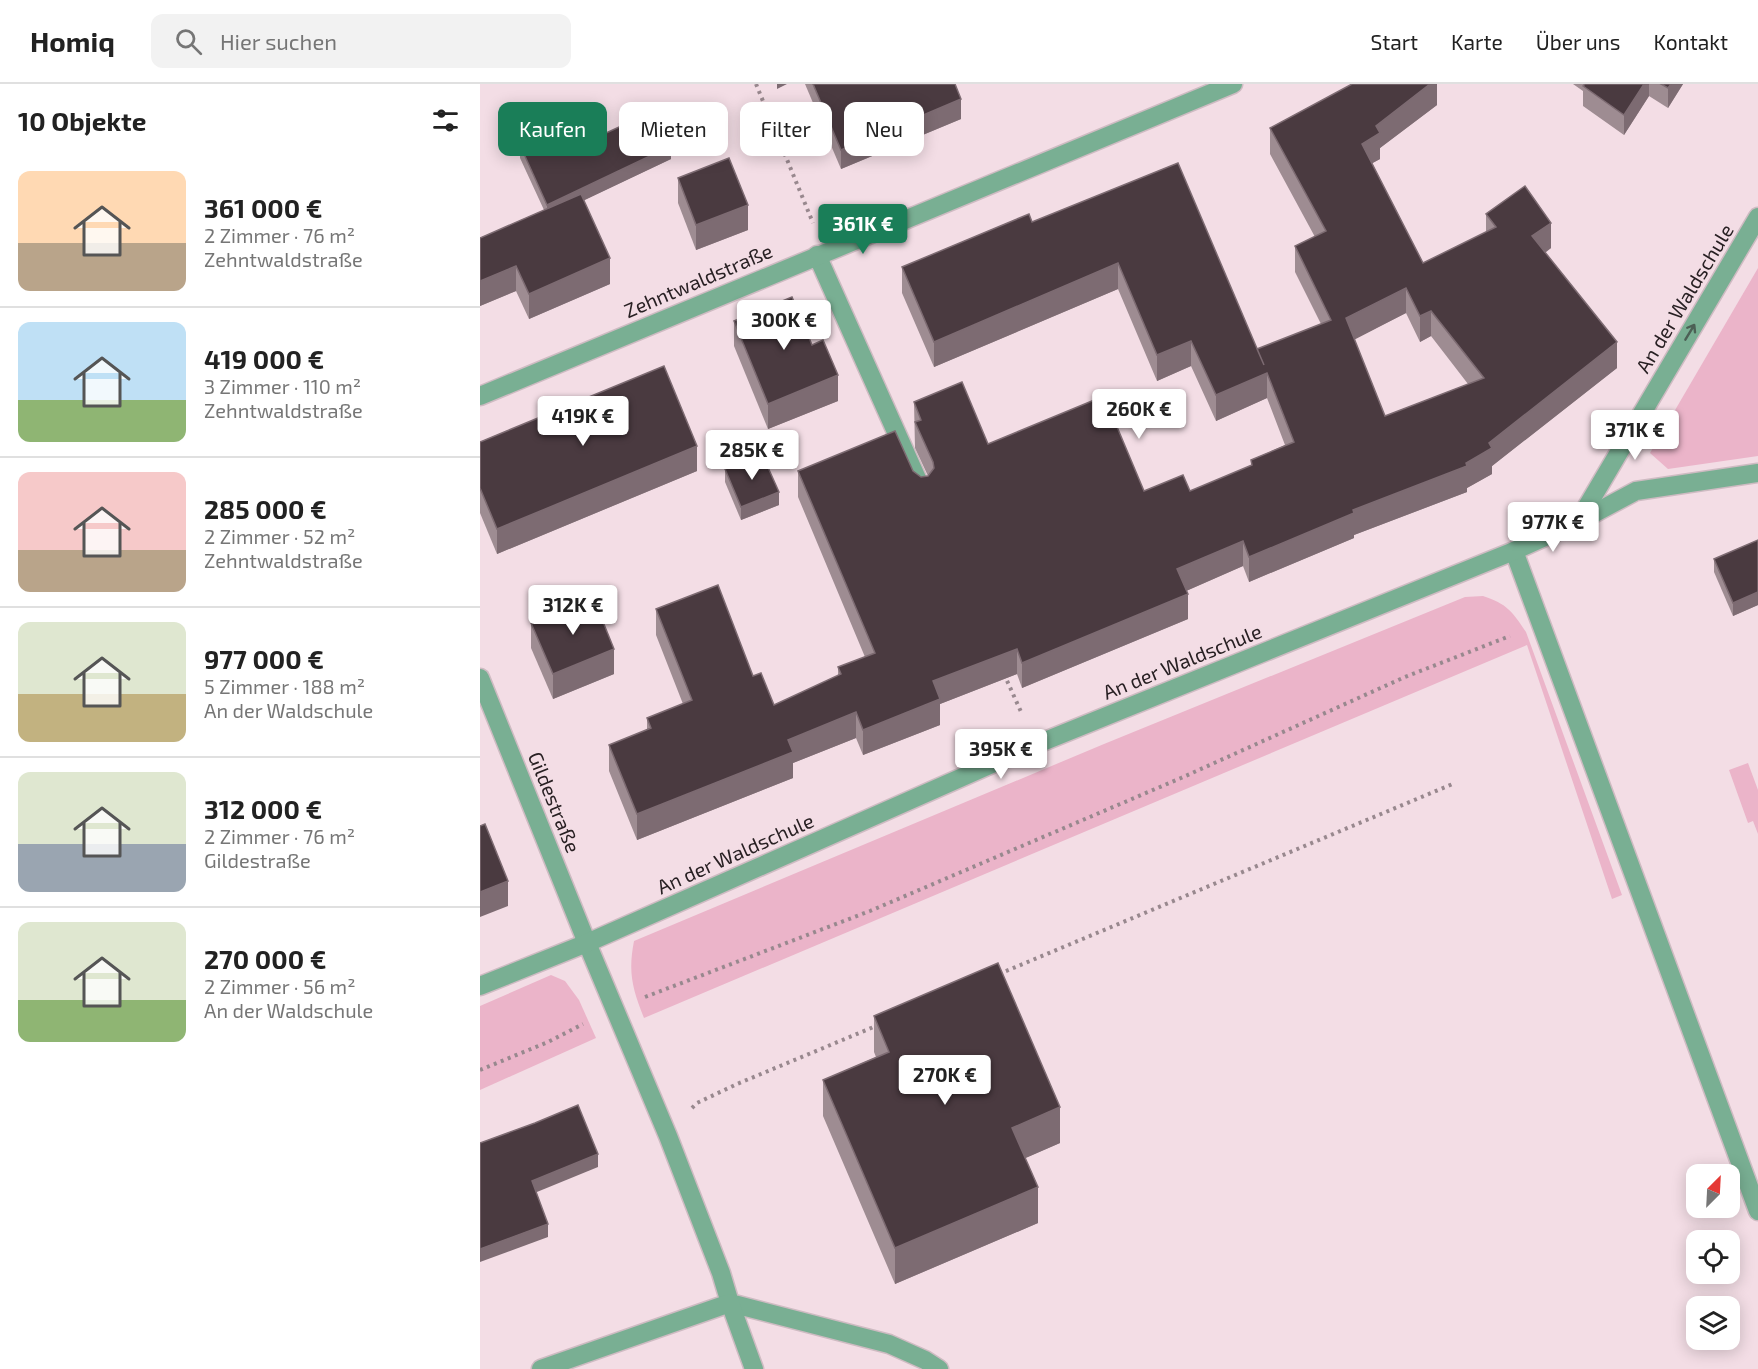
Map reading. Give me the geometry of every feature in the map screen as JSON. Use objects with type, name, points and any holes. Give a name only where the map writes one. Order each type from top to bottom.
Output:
[{"type":"street","name":"Zehntwaldstraße","points":[[480,396],[1233,84]]},
{"type":"street","name":"An der Waldschule","points":[[480,986],[587,943],[1035,745],[1514,551],[1578,522],[1758,218]]},
{"type":"street","points":[[821,253],[923,492]]},
{"type":"street","points":[[1578,522],[1636,491],[1758,473]]},
{"type":"street","points":[[1514,551],[1758,1211]]},
{"type":"street","name":"Gildestraße","points":[[480,678],[668,1136],[721,1273],[754,1369]]},
{"type":"street","points":[[541,1369],[730,1303],[889,1344],[939,1369]]},
{"type":"path","points":[[756,84],[821,253]]},
{"type":"path","points":[[480,1070],[548,1042],[615,1008],[870,911],[1181,778],[1405,677],[1541,624]]},
{"type":"path","points":[[1003,671],[1035,745]]},
{"type":"path","points":[[991,977],[1455,783]]},
{"type":"path","points":[[668,1136],[697,1103],[881,1024]]},
{"type":"shaded area","points":[[1758,268],[1758,456],[1668,469],[1650,453]]},
{"type":"shaded area","points":[[1483,596],[1508,609],[1526,632],[1622,895],[1612,899],[1527,645],[644,1018],[632,980],[631,962],[634,941],[1104,744],[1465,597]]},
{"type":"shaded area","points":[[1748,763],[1758,790],[1758,834],[1753,821],[1748,823],[1729,770]]},
{"type":"shaded area","points":[[551,975],[565,981],[579,1000],[596,1038],[480,1090],[480,1006]]},
{"type":"building","points":[[813,84],[955,84],[961,99],[924,115],[924,102],[844,102],[844,149],[841,150],[832,129],[832,102],[821,102]]},
{"type":"building","points":[[1352,84],[1430,84],[1376,126],[1380,133],[1362,144],[1423,263],[1496,227],[1486,214],[1525,186],[1551,223],[1532,236],[1617,342],[1489,443],[1492,448],[1466,463],[1467,466],[1353,510],[1354,513],[1249,557],[1243,541],[1177,569],[1188,594],[1022,663],[1017,649],[933,681],[940,699],[863,730],[856,712],[788,740],[793,752],[637,814],[609,745],[651,728],[647,718],[692,700],[656,609],[718,585],[753,676],[761,673],[774,705],[841,674],[838,667],[875,653],[798,471],[895,431],[913,471],[921,477],[928,476],[934,468],[933,462],[915,422],[921,420],[914,402],[962,382],[988,444],[1104,396],[1144,491],[1183,475],[1190,491],[1252,465],[1251,460],[1294,442],[1267,373],[1216,395],[1191,341],[1157,355],[1118,263],[934,342],[902,267],[1029,214],[1032,222],[1178,163],[1257,349],[1331,320],[1295,246],[1326,231],[1270,128]],"holes":[[[1406,288],[1420,316],[1431,311],[1484,378],[1385,416],[1346,318]]]},
{"type":"building","points":[[1585,84],[1644,84],[1624,115],[1583,86]]},
{"type":"building","points":[[619,127],[619,156],[650,156],[547,205],[525,156],[607,156],[607,133]]},
{"type":"building","points":[[729,158],[748,205],[696,225],[678,178]]},
{"type":"building","points":[[581,194],[610,258],[529,294],[516,266],[480,281],[480,238]]},
{"type":"building","points":[[792,297],[812,345],[823,340],[838,375],[768,404],[734,321]]},
{"type":"building","points":[[664,366],[697,446],[497,529],[480,488],[480,442]]},
{"type":"building","points":[[762,454],[779,492],[741,507],[725,469]]},
{"type":"building","points":[[1758,540],[1758,592],[1733,603],[1714,559]]},
{"type":"building","points":[[593,597],[614,649],[553,674],[531,623]]},
{"type":"building","points":[[485,824],[508,881],[480,892],[480,826]]},
{"type":"building","points":[[998,963],[1060,1107],[1012,1128],[1038,1187],[895,1248],[823,1080],[889,1052],[874,1016]]},
{"type":"building","points":[[578,1105],[598,1154],[532,1181],[548,1224],[480,1249],[480,1143]]}]
